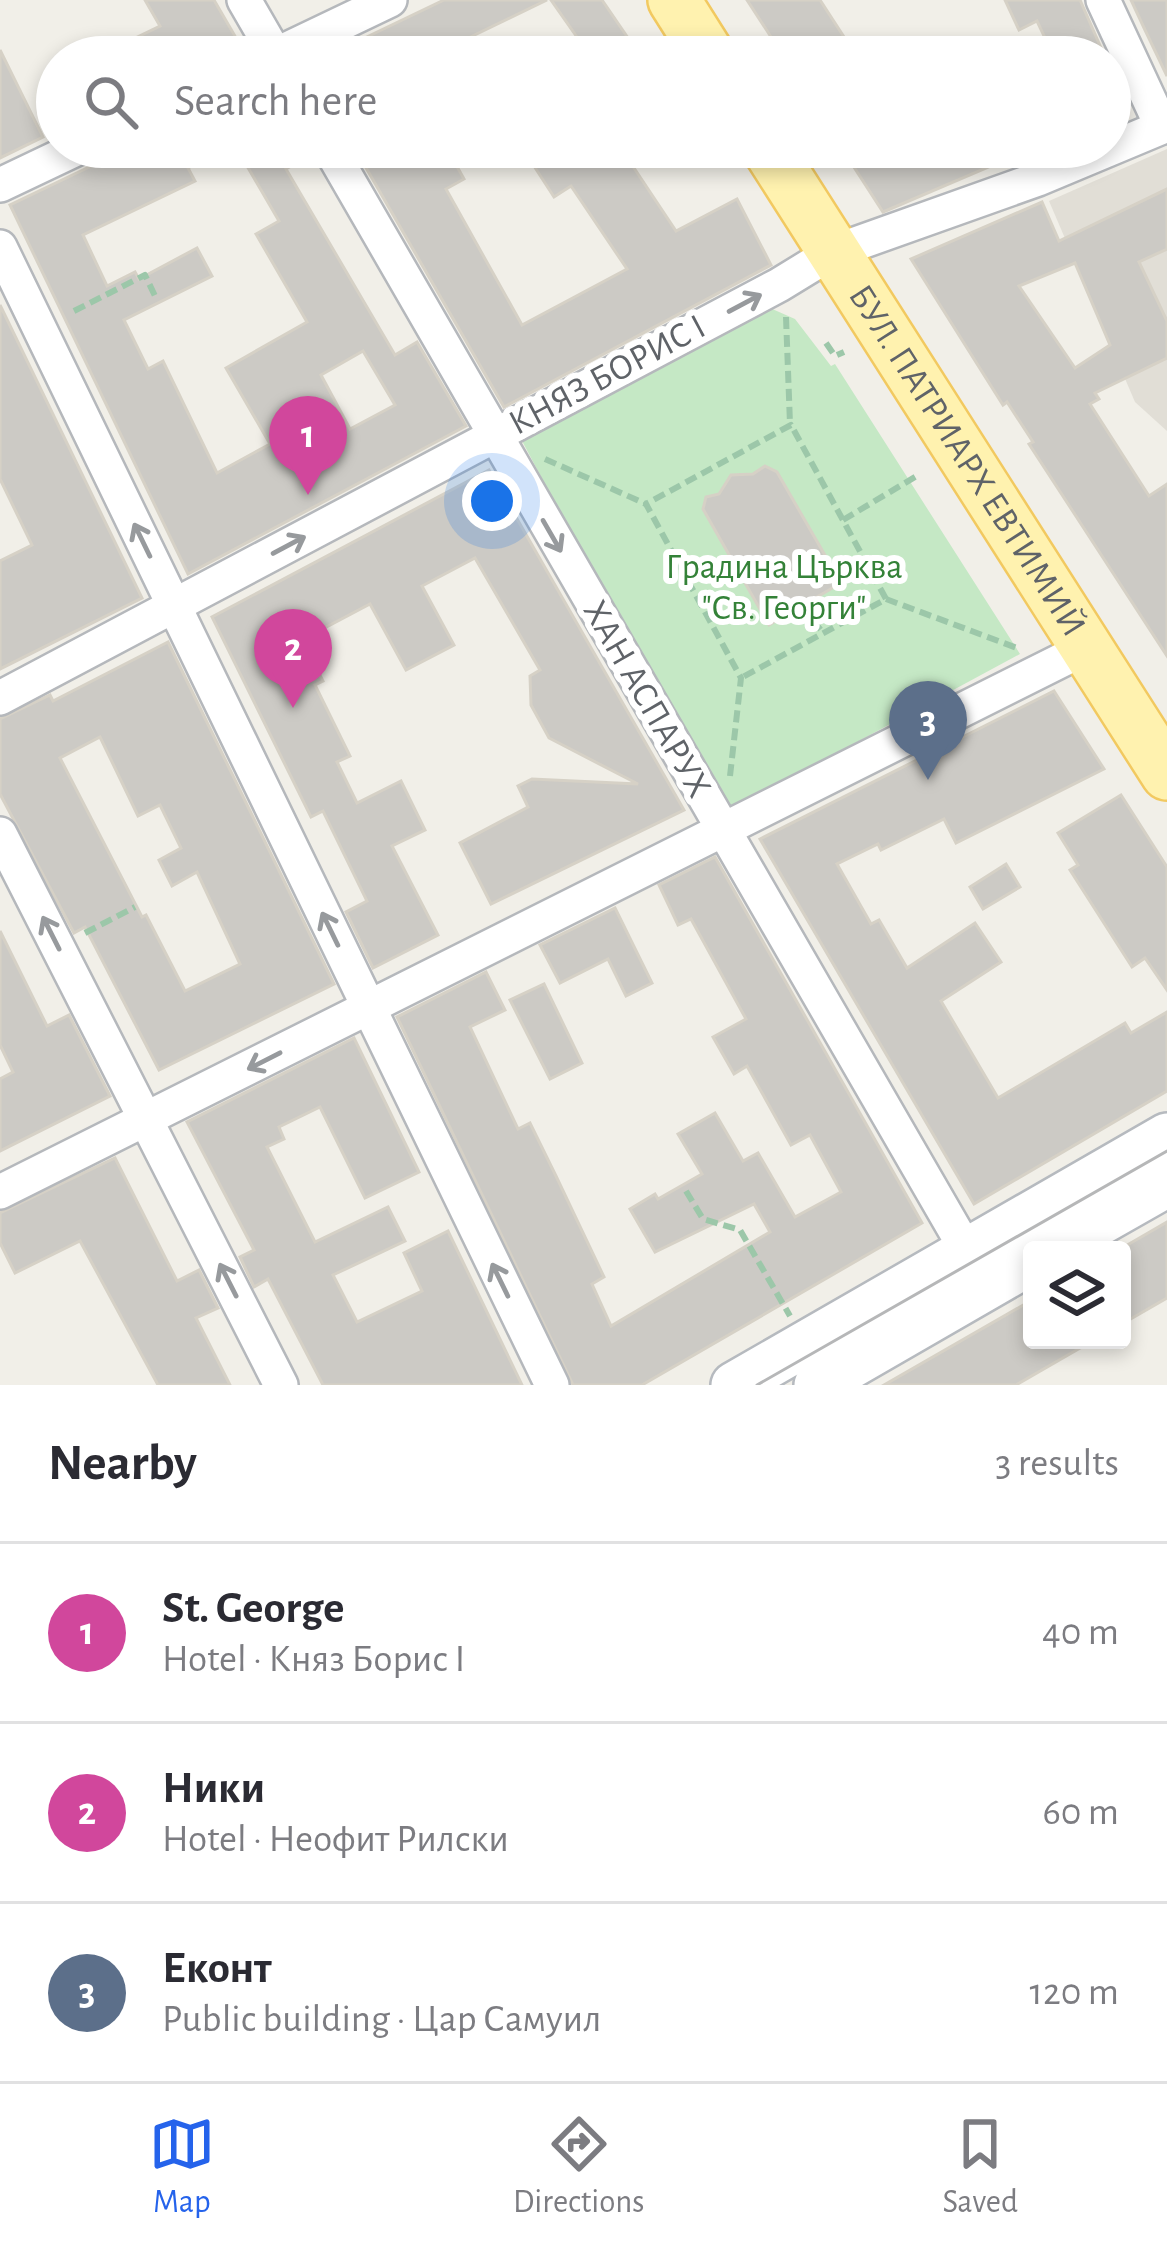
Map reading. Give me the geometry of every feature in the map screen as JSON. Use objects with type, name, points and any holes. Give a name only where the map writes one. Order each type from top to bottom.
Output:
[{"type":"main road","points":[[674,0],[697,36]]},
{"type":"main road","name":"БУЛ. ПАТРИАРХ ЕВТИМИЙ","points":[[780,168],[1061,651],[1167,774]]},
{"type":"main road","points":[[734,1385],[1167,1136]]},
{"type":"main road","points":[[1067,1241],[1167,1184]]},
{"type":"main road","points":[[817,1385],[1023,1266]]},
{"type":"street","points":[[244,0],[264,36]]},
{"type":"street","points":[[316,36],[390,0]]},
{"type":"street","points":[[1103,0],[1121,36]]},
{"type":"street","points":[[1131,57],[1165,126]]},
{"type":"street","name":"КНЯЗ БОРИС I","points":[[1131,140],[1165,126]]},
{"type":"street","points":[[0,185],[36,168]]},
{"type":"street","name":"ХАН АСПАРУХ","points":[[341,168],[967,1251]]},
{"type":"street","name":"КНЯЗ БОРИС I","points":[[0,698],[779,285],[833,252],[1064,168]]},
{"type":"street","points":[[0,247],[552,1385]]},
{"type":"street","points":[[0,1192],[724,832],[1061,651]]},
{"type":"street","points":[[0,834],[281,1385]]},
{"type":"path","points":[[74,310],[145,275],[156,298]]},
{"type":"path","points":[[786,308],[790,425],[886,599],[1061,651]]},
{"type":"path","points":[[826,343],[835,356],[844,352]]},
{"type":"path","points":[[646,504],[790,425]]},
{"type":"path","points":[[493,435],[646,504],[741,678],[724,832]]},
{"type":"path","points":[[842,520],[920,474]]},
{"type":"path","points":[[741,678],[886,599]]},
{"type":"path","points":[[802,606],[824,633]]},
{"type":"path","points":[[58,948],[135,907]]},
{"type":"path","points":[[686,1191],[703,1220],[740,1230],[796,1325]]},
{"type":"shaded area","points":[[1167,149],[1167,431],[1135,402],[1049,201]]},
{"type":"green space","name":"Градина Църква \"Св. Георги\"","points":[[770,308],[795,319],[831,366],[835,364],[1020,654],[720,816],[520,437]]},
{"type":"building","points":[[145,0],[214,0],[235,36],[139,36],[160,26]]},
{"type":"building","points":[[444,0],[547,0],[472,36],[369,36]]},
{"type":"building","points":[[551,0],[602,0],[627,36],[576,36]]},
{"type":"building","points":[[747,0],[820,0],[843,36],[770,36]]},
{"type":"building","points":[[1005,0],[1080,0],[1096,36],[1044,36],[1037,21],[1019,30]]},
{"type":"building","points":[[1131,0],[1167,0],[1167,76],[1145,30]]},
{"type":"building","points":[[0,50],[36,123],[36,140],[0,158]]},
{"type":"building","points":[[87,168],[188,168],[195,181],[83,235],[107,286],[135,272],[139,279],[197,248],[212,276],[124,320],[148,369],[163,361],[217,473],[270,444],[226,368],[307,322],[256,234],[279,221],[248,168],[288,168],[395,355],[417,342],[466,426],[188,574],[10,205]],"holes":[[[363,351],[395,405],[350,429],[321,375]]]},
{"type":"building","points":[[366,168],[458,168],[464,179],[446,189],[522,325],[627,269],[571,186],[554,197],[535,168],[634,168],[676,231],[737,199],[771,265],[504,407]]},
{"type":"building","points":[[855,168],[986,168],[883,212]]},
{"type":"building","points":[[1167,189],[1167,249],[1139,262],[1167,321],[1167,358],[1095,393],[1099,399],[1090,404],[1149,496],[1167,484],[1167,656],[911,259],[1042,202],[1059,241]],"holes":[[[1075,263],[1110,345],[1075,368],[1019,286]]]},
{"type":"building","points":[[0,305],[142,598],[0,669],[0,561],[32,545],[0,479]]},
{"type":"building","points":[[765,466],[777,472],[841,583],[769,625],[703,509],[706,497],[719,494],[731,475],[753,474]]},
{"type":"building","points":[[489,470],[684,810],[491,904],[460,843],[528,807],[518,786],[532,779],[638,784],[549,738],[531,705],[530,676],[540,670],[475,558],[422,586],[454,645],[406,670],[370,604],[302,640],[323,681],[315,685],[350,756],[337,762],[357,803],[401,781],[425,830],[392,846],[438,935],[373,968],[346,912],[367,901],[323,811],[311,817],[212,617]]},
{"type":"building","points":[[168,642],[334,984],[159,1070],[85,927],[74,933],[0,794],[0,719],[50,695],[53,701]],"holes":[[[100,737],[138,816],[160,805],[181,848],[159,860],[172,886],[197,872],[240,964],[185,991],[60,758]]]},
{"type":"building","points":[[1054,691],[1104,769],[956,843],[944,819],[881,850],[878,844],[837,864],[871,924],[879,920],[907,968],[975,923],[1001,962],[941,1001],[998,1098],[1125,1023],[1131,1033],[1167,1012],[1167,1091],[974,1204],[760,839]]},
{"type":"building","points":[[1121,795],[1167,867],[1167,990],[1145,958],[1132,967],[1070,870],[1078,865],[1058,833]]},
{"type":"building","points":[[715,857],[922,1223],[642,1385],[573,1385],[397,1017],[486,972],[505,1010],[470,1027],[518,1129],[530,1123],[604,1277],[592,1284],[611,1326],[770,1232],[754,1204],[655,1252],[630,1209],[702,1174],[678,1134],[715,1113],[743,1161],[758,1153],[795,1217],[841,1192],[810,1135],[791,1145],[747,1066],[734,1074],[713,1037],[746,1019],[691,919],[678,925],[659,885]]},
{"type":"building","points":[[1006,864],[1020,887],[983,909],[970,887]]},
{"type":"building","points":[[615,908],[652,983],[626,996],[608,959],[560,983],[540,945]]},
{"type":"building","points":[[0,931],[47,1026],[69,1015],[110,1096],[0,1151],[0,1079],[13,1072],[0,1045]]},
{"type":"building","points":[[544,984],[582,1063],[550,1079],[510,1000]]},
{"type":"building","points":[[354,1038],[419,1172],[365,1198],[320,1107],[279,1127],[284,1139],[267,1147],[315,1242],[388,1207],[405,1241],[333,1275],[357,1322],[422,1291],[404,1253],[448,1231],[522,1385],[323,1385],[268,1279],[254,1287],[240,1257],[254,1250],[187,1122]]},
{"type":"building","points":[[115,1158],[177,1281],[199,1270],[218,1308],[196,1318],[230,1385],[158,1385],[80,1241],[15,1273],[0,1243],[0,1213]]},
{"type":"building","points":[[1167,1222],[1167,1298],[1131,1319],[1131,1243]]},
{"type":"building","points":[[1023,1305],[1023,1349],[1078,1349],[1016,1385],[884,1385]]},
{"type":"tram line","points":[[757,1385],[1167,1151]]},
{"type":"place","name":"St. George","points":[[308,495]]},
{"type":"place","name":"Ники","points":[[293,708]]},
{"type":"place","name":"Еконт","points":[[928,780]]}]
